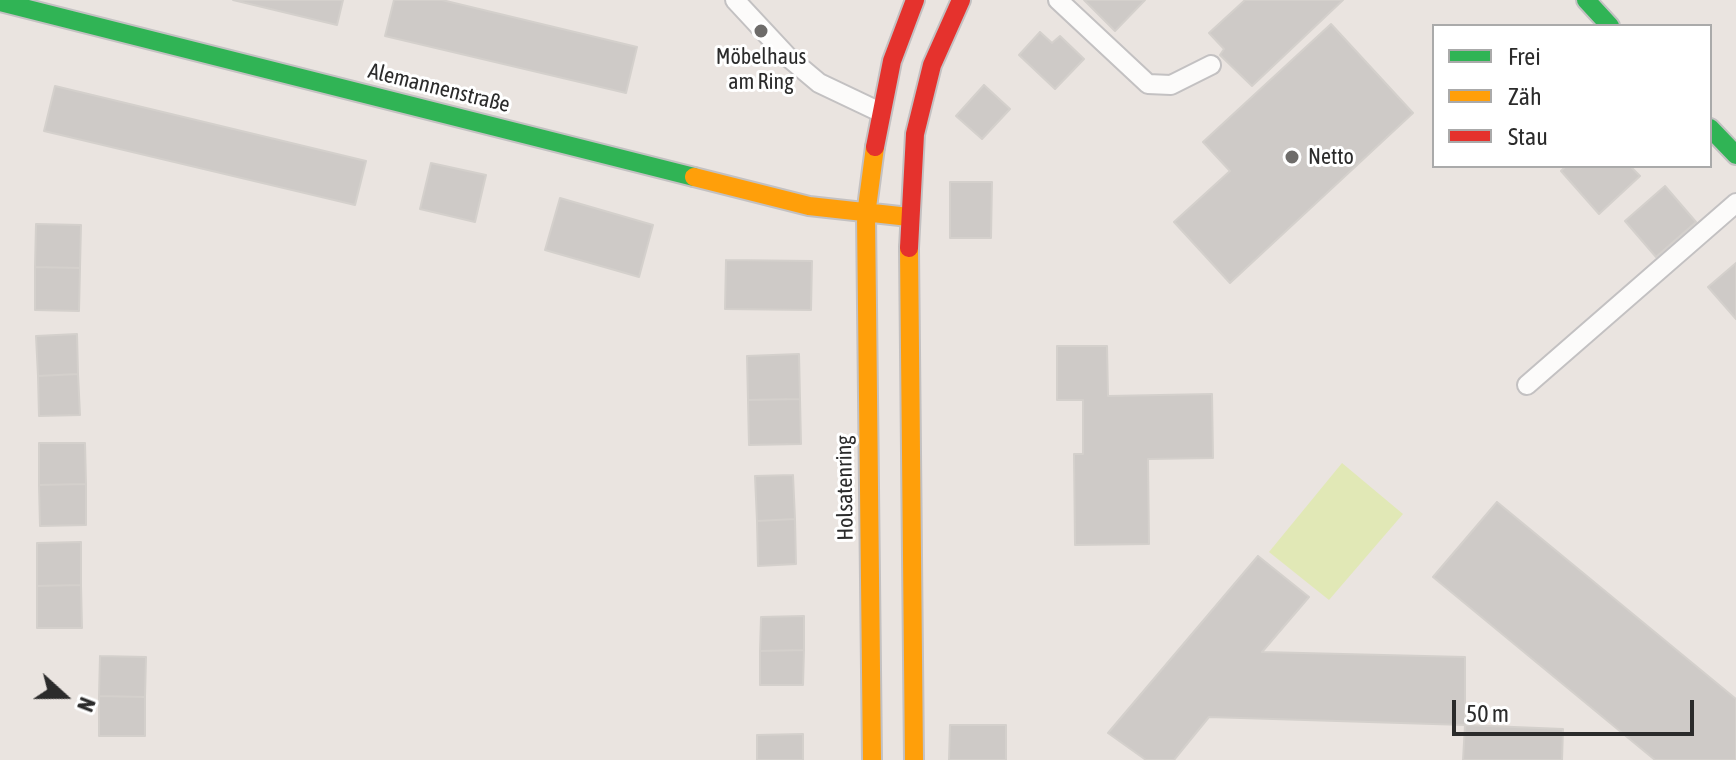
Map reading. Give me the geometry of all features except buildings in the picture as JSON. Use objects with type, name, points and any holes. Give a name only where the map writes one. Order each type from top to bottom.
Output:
[{"type":"main road","name":"Holsatenring","points":[[872,760],[866,215],[880,112],[892,61],[915,0]]},
{"type":"main road","points":[[914,760],[909,217],[918,122],[932,65],[961,0]]},
{"type":"main road","points":[[1586,0],[1608,24]]},
{"type":"main road","name":"Alemannenstraße","points":[[0,2],[809,206],[866,215]]},
{"type":"main road","points":[[1712,130],[1736,155]]},
{"type":"main road","points":[[866,215],[909,217]]},
{"type":"lane","points":[[735,0],[788,57],[819,83],[880,112]]},
{"type":"lane","points":[[1058,0],[1148,84],[1171,85],[1211,65]]},
{"type":"lane","points":[[1527,385],[1736,203]]},
{"type":"green space","points":[[1342,463],[1403,514],[1329,600],[1269,552]]},
{"type":"traffic: fast","points":[[1586,0],[1608,24]]},
{"type":"traffic: fast","points":[[0,2],[694,177]]},
{"type":"traffic: fast","points":[[1712,130],[1736,155]]},
{"type":"traffic: slow","points":[[872,760],[866,215],[875,147]]},
{"type":"traffic: slow","points":[[694,177],[809,206],[909,217]]},
{"type":"traffic: slow","points":[[909,248],[914,760]]},
{"type":"traffic: jam","points":[[875,147],[892,61],[915,0]]},
{"type":"traffic: jam","points":[[909,248],[915,134],[932,65],[961,0]]},
{"type":"place","name":"Möbelhaus am Ring","points":[[761,31]]},
{"type":"place","name":"Netto","points":[[1292,157]]}]
